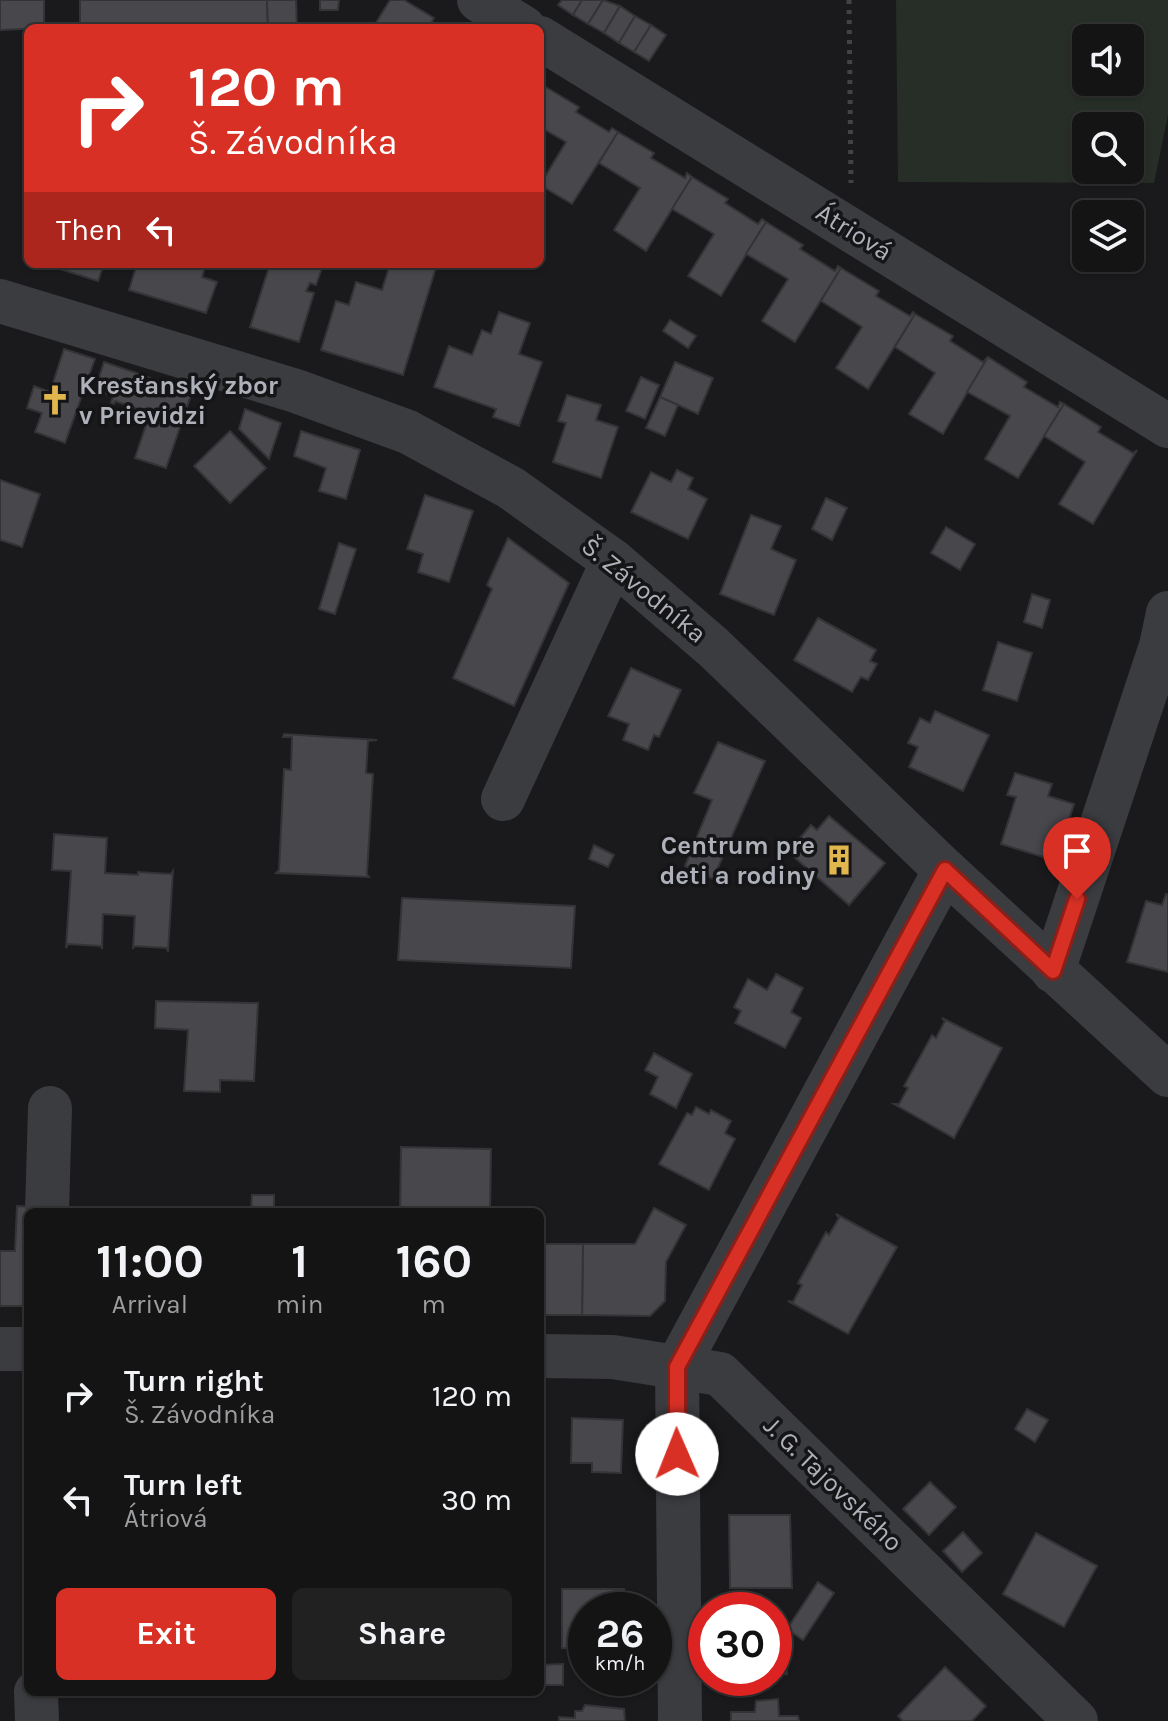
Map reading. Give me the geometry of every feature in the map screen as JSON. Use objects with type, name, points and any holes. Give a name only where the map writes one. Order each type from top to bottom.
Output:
[{"type":"street","points":[[479,0],[518,24]]},
{"type":"street","name":"Átriová","points":[[544,40],[1168,426]]},
{"type":"street","name":"Š. Závodníka","points":[[0,301],[296,391],[408,432],[511,488],[613,561],[713,647],[945,870],[1168,1075]]},
{"type":"street","points":[[503,799],[613,561]]},
{"type":"street","points":[[1053,971],[1166,635]]},
{"type":"street","points":[[680,1721],[677,1367],[945,870]]},
{"type":"street","points":[[47,1208],[50,1108]]},
{"type":"street","points":[[0,1349],[24,1349]]},
{"type":"street","name":"J. G. Tajovského","points":[[544,1356],[613,1357],[720,1374],[1076,1721]]},
{"type":"street","points":[[36,1696],[37,1721]]},
{"type":"path","points":[[849,0],[851,184]]},
{"type":"shaded area","points":[[896,0],[1168,0],[1168,115],[1154,183],[1144,183],[1144,112],[1072,112],[1072,183],[898,182]]},
{"type":"building","points":[[0,0],[44,0],[44,24],[24,24],[24,29],[0,30]]},
{"type":"building","points":[[80,0],[267,0],[268,24],[80,24]]},
{"type":"building","points":[[267,0],[296,0],[297,24],[268,24]]},
{"type":"building","points":[[320,0],[339,0],[338,10],[320,10]]},
{"type":"building","points":[[390,0],[404,0],[434,18],[433,24],[375,24]]},
{"type":"building","points":[[562,0],[582,0],[573,15],[558,5]]},
{"type":"building","points":[[582,0],[603,0],[588,24],[573,15]]},
{"type":"building","points":[[603,0],[620,6],[604,33],[588,24]]},
{"type":"building","points":[[620,6],[635,16],[619,43],[604,33]]},
{"type":"building","points":[[635,16],[651,25],[634,52],[619,43]]},
{"type":"building","points":[[651,25],[666,35],[649,61],[634,52]]},
{"type":"building","points":[[544,86],[579,107],[576,112],[609,132],[612,128],[618,132],[572,204],[544,187],[544,178],[566,142],[544,129]]},
{"type":"building","points":[[618,132],[654,153],[651,158],[685,178],[687,173],[692,177],[646,251],[614,230],[640,188],[599,163]]},
{"type":"building","points":[[692,177],[728,199],[725,203],[758,224],[762,219],[766,222],[721,296],[688,276],[714,234],[672,209]]},
{"type":"building","points":[[766,222],[803,245],[800,249],[835,271],[838,266],[841,268],[795,342],[762,321],[788,279],[746,254]]},
{"type":"building","points":[[57,268],[103,268],[98,281]]},
{"type":"building","points":[[136,268],[205,268],[202,277],[217,282],[206,313],[129,290]]},
{"type":"building","points":[[269,268],[322,268],[316,285],[310,283],[306,291],[314,293],[299,342],[250,327]]},
{"type":"building","points":[[389,268],[436,268],[403,375],[321,350],[336,301],[349,305],[356,282],[382,290]]},
{"type":"building","points":[[841,268],[879,291],[876,296],[910,316],[913,312],[915,314],[868,389],[836,368],[862,327],[821,301]]},
{"type":"building","points":[[499,312],[530,323],[519,354],[542,362],[519,426],[493,417],[496,409],[434,387],[449,346],[472,355],[482,330],[491,334]]},
{"type":"building","points":[[915,314],[953,336],[950,341],[983,362],[988,357],[943,434],[909,414],[935,373],[895,347]]},
{"type":"building","points":[[670,320],[696,336],[688,348],[663,331]]},
{"type":"building","name":"Kresťanský zbor v Prievidzi","points":[[64,349],[95,359],[65,443],[35,432],[42,413],[27,408],[34,386],[50,392]]},
{"type":"building","points":[[988,357],[1027,382],[1024,387],[1058,407],[1060,402],[1064,404],[1018,478],[985,459],[1010,416],[967,392]]},
{"type":"building","points":[[104,362],[192,392],[166,468],[135,458],[150,413],[115,401],[111,403],[113,396],[95,390]]},
{"type":"building","points":[[675,362],[713,378],[698,414],[660,397]]},
{"type":"building","points":[[641,377],[659,385],[645,419],[626,411]]},
{"type":"building","points":[[567,395],[601,405],[596,420],[618,427],[601,478],[553,462],[566,423],[558,421]]},
{"type":"building","points":[[660,397],[678,405],[665,436],[646,428]]},
{"type":"building","points":[[1064,404],[1101,427],[1098,432],[1133,453],[1137,450],[1093,524],[1059,504],[1085,462],[1044,436]]},
{"type":"building","points":[[245,409],[281,423],[269,459],[239,429]]},
{"type":"building","points":[[230,431],[266,468],[230,503],[194,466]]},
{"type":"building","points":[[301,431],[360,450],[346,499],[319,491],[326,468],[294,456]]},
{"type":"building","points":[[677,470],[693,478],[688,489],[707,499],[688,539],[631,512],[651,472],[671,482]]},
{"type":"building","points":[[0,480],[40,494],[22,547],[0,540]]},
{"type":"building","points":[[425,495],[473,511],[449,582],[418,572],[423,554],[407,549]]},
{"type":"building","points":[[826,498],[847,508],[832,540],[812,529]]},
{"type":"building","points":[[751,515],[781,526],[771,549],[796,560],[774,615],[720,594]]},
{"type":"building","points":[[946,527],[975,544],[960,570],[931,553]]},
{"type":"building","points":[[508,538],[569,583],[514,706],[453,678],[492,589],[487,585]]},
{"type":"building","points":[[339,543],[356,549],[335,614],[319,609]]},
{"type":"building","points":[[1032,594],[1050,600],[1042,628],[1024,622]]},
{"type":"building","points":[[818,618],[876,650],[870,661],[877,664],[868,680],[861,677],[852,692],[794,660]]},
{"type":"building","points":[[998,642],[1032,653],[1017,701],[983,690]]},
{"type":"building","points":[[631,668],[681,690],[659,737],[654,735],[648,750],[623,740],[629,724],[608,716]]},
{"type":"building","points":[[935,711],[989,735],[963,791],[909,767],[918,747],[908,743],[920,718],[930,723]]},
{"type":"building","points":[[284,734],[377,740],[368,741],[366,773],[373,774],[369,877],[276,873],[279,870],[284,769],[291,770],[292,737],[283,737]]},
{"type":"building","points":[[718,742],[765,761],[713,879],[685,866],[712,800],[694,793]]},
{"type":"building","points":[[1015,773],[1052,784],[1048,796],[1074,804],[1056,861],[1001,844],[1016,797],[1007,795]]},
{"type":"building","name":"Centrum pre deti a rodiny","points":[[829,816],[885,863],[849,905],[794,857],[805,845],[799,839],[811,825],[817,830]]},
{"type":"building","points":[[54,834],[107,838],[105,873],[138,875],[138,872],[171,874],[173,871],[168,952],[167,948],[134,946],[133,949],[135,916],[103,914],[102,949],[101,946],[68,944],[66,948],[71,871],[52,870]]},
{"type":"building","points":[[594,845],[614,855],[608,867],[589,859]]},
{"type":"building","points":[[1166,894],[1168,972],[1127,962],[1146,901],[1162,905]]},
{"type":"building","points":[[402,898],[575,906],[571,968],[398,960]]},
{"type":"building","points":[[776,974],[803,988],[791,1012],[801,1018],[785,1048],[735,1023],[741,1011],[734,1007],[748,979],[767,990]]},
{"type":"building","points":[[156,1001],[258,1003],[254,1081],[220,1080],[220,1092],[184,1091],[188,1030],[155,1028]]},
{"type":"building","points":[[942,1018],[1002,1048],[954,1138],[894,1104],[899,1104],[908,1088],[904,1086],[932,1035],[936,1038],[945,1021]]},
{"type":"building","points":[[654,1053],[692,1074],[676,1108],[650,1094],[658,1077],[645,1070]]},
{"type":"building","points":[[696,1107],[709,1114],[711,1110],[731,1121],[725,1133],[735,1139],[709,1190],[659,1164],[687,1113],[692,1115]]},
{"type":"building","points":[[401,1147],[491,1149],[490,1208],[400,1208]]},
{"type":"building","points":[[252,1195],[274,1195],[274,1208],[251,1208]]},
{"type":"building","points":[[17,1206],[36,1207],[24,1208],[24,1306],[0,1306],[0,1251],[15,1251]]},
{"type":"building","points":[[654,1208],[686,1225],[666,1262],[665,1301],[650,1316],[582,1315],[583,1244],[635,1244]]},
{"type":"building","points":[[836,1214],[897,1247],[848,1334],[788,1301],[793,1302],[802,1285],[798,1283],[826,1232],[829,1235],[839,1218]]},
{"type":"building","points":[[544,1244],[583,1244],[582,1315],[544,1315]]},
{"type":"building","points":[[1027,1409],[1048,1420],[1035,1442],[1015,1429]]},
{"type":"building","points":[[572,1418],[623,1420],[621,1473],[592,1472],[592,1463],[571,1463]]},
{"type":"building","points":[[930,1482],[956,1507],[929,1535],[903,1509]]},
{"type":"building","points":[[729,1515],[790,1515],[792,1588],[730,1588]]},
{"type":"building","points":[[963,1532],[982,1553],[962,1572],[943,1551]]},
{"type":"building","points":[[1036,1533],[1097,1566],[1064,1627],[1003,1594]]},
{"type":"building","points":[[818,1582],[834,1593],[803,1640],[792,1632],[792,1621]]},
{"type":"building","points":[[562,1589],[624,1589],[624,1592],[568,1592],[568,1648],[562,1648]]},
{"type":"building","points":[[563,1664],[563,1685],[544,1685],[544,1665]]},
{"type":"building","points":[[945,1667],[986,1706],[972,1721],[903,1721],[898,1716]]},
{"type":"building","points":[[778,1699],[779,1716],[798,1716],[799,1721],[731,1721],[731,1712],[755,1712],[756,1701]]},
{"type":"building","points":[[585,1705],[624,1709],[625,1721],[559,1721],[559,1717],[575,1718],[575,1711],[582,1711]]},
{"type":"place","name":"Kresťanský zbor v Prievidzi","points":[[55,400]]},
{"type":"place","name":"Centrum pre deti a rodiny","points":[[839,860]]},
{"type":"route","points":[[677,1454],[677,1367],[945,870],[1053,971],[1077,899]]}]
